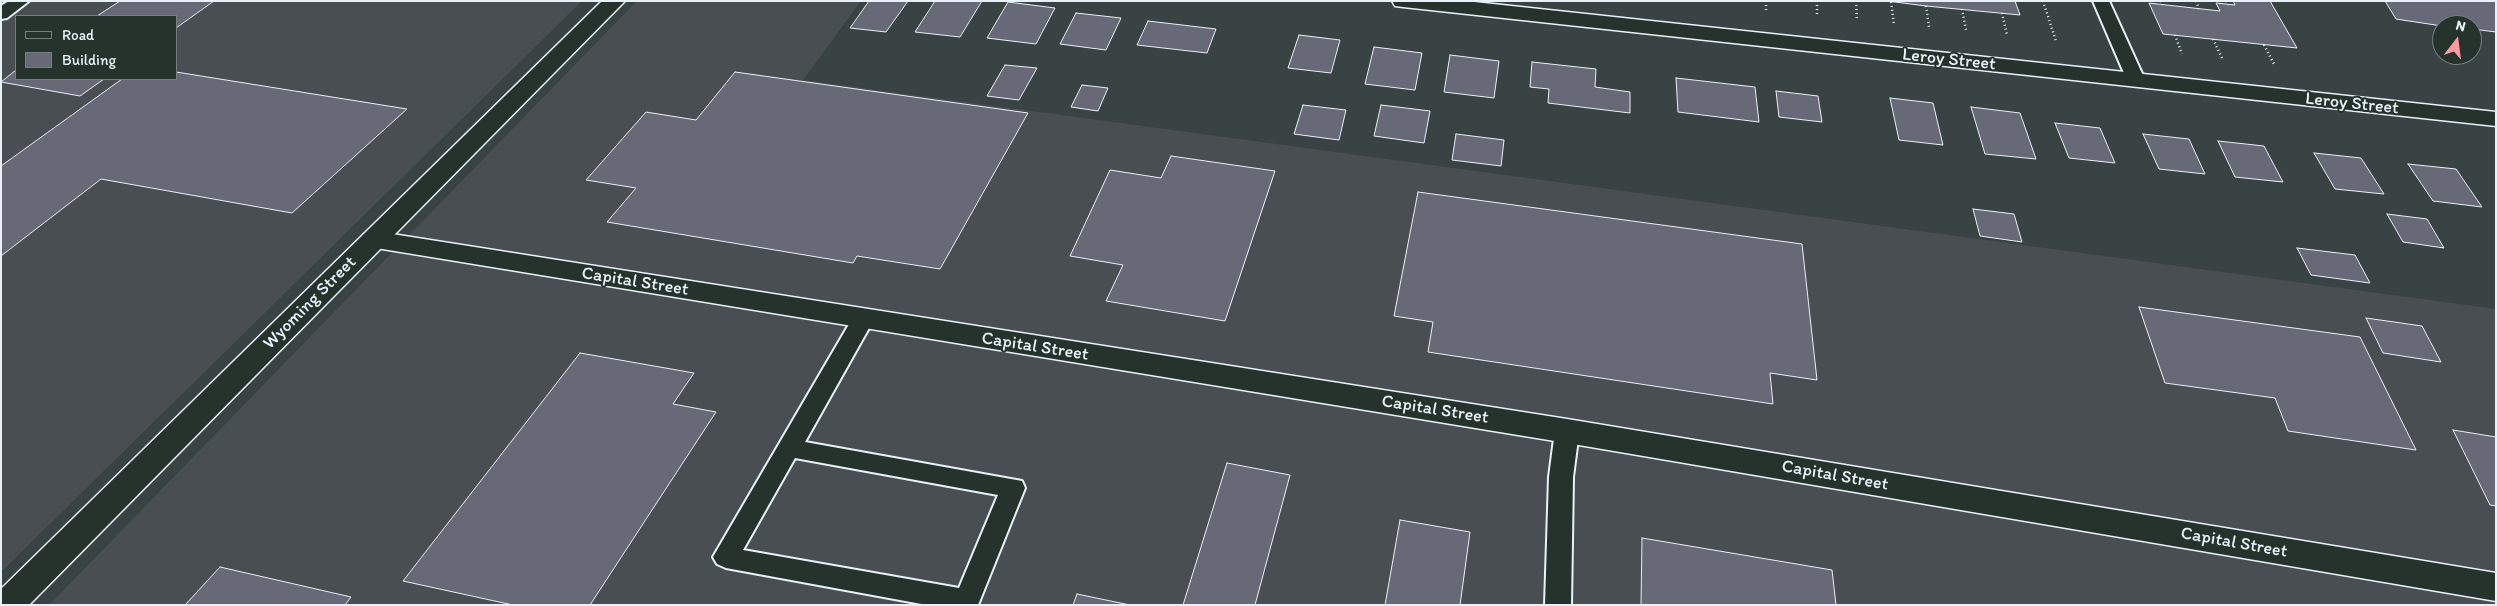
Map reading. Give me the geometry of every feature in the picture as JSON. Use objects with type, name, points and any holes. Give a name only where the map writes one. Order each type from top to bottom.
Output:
[{"type":"street","name":"Wyoming Street","points":[[7,605],[614,1]]},
{"type":"street","name":"Leroy Street","points":[[1403,1],[2496,119]]},
{"type":"street","name":"Capital Street","points":[[373,240],[1567,431],[2496,587]]},
{"type":"lane","points":[[1,14],[21,1]]},
{"type":"lane","points":[[2101,1],[2136,80]]},
{"type":"lane","points":[[789,448],[1013,488],[967,602],[726,557],[863,319]]},
{"type":"lane","points":[[1558,605],[1561,477],[1567,431]]},
{"type":"path","points":[[1817,1],[1818,22]]},
{"type":"path","points":[[1856,1],[1858,27]]},
{"type":"path","points":[[2043,1],[2058,48]]},
{"type":"path","points":[[2196,1],[2199,8]]},
{"type":"path","points":[[1891,2],[1894,30]]},
{"type":"path","points":[[1926,6],[1930,35]]},
{"type":"path","points":[[1962,9],[1967,38]]},
{"type":"path","points":[[2002,14],[2009,43]]},
{"type":"path","points":[[2175,35],[2186,62]]},
{"type":"path","points":[[2213,39],[2225,66]]},
{"type":"path","points":[[2264,45],[2277,72]]},
{"type":"shaded area","points":[[1,1],[582,1],[1,572]]},
{"type":"shaded area","points":[[637,1],[861,1],[803,80],[2496,309],[2496,605],[49,605]]},
{"type":"building","points":[[120,1],[214,1],[178,27],[178,15],[99,15]]},
{"type":"building","points":[[869,1],[908,1],[886,32],[850,28]]},
{"type":"building","points":[[935,1],[982,1],[960,37],[915,32]]},
{"type":"building","points":[[1887,1],[2015,1],[2020,15],[1926,6]]},
{"type":"building","points":[[2233,1],[2270,1],[2297,48],[2163,34],[2149,3],[2220,11],[2216,3],[2235,5]]},
{"type":"building","points":[[2385,1],[2496,1],[2496,32],[2482,30],[2482,15],[2432,15],[2432,24],[2396,19]]},
{"type":"building","points":[[1008,2],[1055,8],[1036,44],[987,38]]},
{"type":"building","points":[[1076,13],[1121,18],[1106,50],[1060,44]]},
{"type":"building","points":[[1148,21],[1216,29],[1207,53],[1137,45]]},
{"type":"building","points":[[1299,35],[1340,40],[1331,73],[1288,68]]},
{"type":"building","points":[[1374,47],[1422,53],[1415,90],[1365,84]]},
{"type":"building","points":[[1450,55],[1499,61],[1494,98],[1444,92]]},
{"type":"building","points":[[1532,62],[1596,69],[1595,87],[1630,92],[1630,113],[1548,103],[1549,89],[1530,87]]},
{"type":"building","points":[[1005,65],[1037,68],[1019,100],[987,96]]},
{"type":"building","points":[[15,71],[15,80],[103,80],[80,96],[1,82]]},
{"type":"building","points":[[178,72],[407,109],[292,213],[101,179],[1,256],[1,166],[121,80],[178,80]]},
{"type":"building","points":[[735,72],[1028,113],[940,269],[857,256],[853,263],[607,222],[636,188],[586,180],[646,112],[696,120]]},
{"type":"building","points":[[1676,78],[1755,87],[1759,122],[1678,112]]},
{"type":"building","points":[[1082,85],[1108,88],[1098,111],[1071,107]]},
{"type":"building","points":[[1776,91],[1818,96],[1822,122],[1779,117]]},
{"type":"building","points":[[1890,98],[1933,103],[1943,145],[1899,140]]},
{"type":"building","points":[[1303,105],[1346,110],[1339,140],[1294,134]]},
{"type":"building","points":[[1381,105],[1430,111],[1424,143],[1374,136]]},
{"type":"building","points":[[1971,107],[2020,113],[2036,159],[1985,154]]},
{"type":"building","points":[[2055,123],[2100,128],[2115,163],[2069,158]]},
{"type":"building","points":[[1456,134],[1504,140],[1501,166],[1452,160]]},
{"type":"building","points":[[2143,134],[2189,139],[2205,174],[2159,169]]},
{"type":"building","points":[[2218,141],[2264,146],[2283,182],[2235,177]]},
{"type":"building","points":[[2314,153],[2361,158],[2384,194],[2335,189]]},
{"type":"building","points":[[1171,156],[1275,171],[1225,321],[1106,301],[1123,265],[1070,256],[1110,170],[1161,178]]},
{"type":"building","points":[[2408,164],[2456,169],[2482,207],[2433,201]]},
{"type":"building","points":[[1418,192],[1802,244],[1817,380],[1770,373],[1773,404],[1428,352],[1433,322],[1394,316]]},
{"type":"building","points":[[1973,209],[2014,214],[2022,242],[1980,236]]},
{"type":"building","points":[[2387,214],[2427,219],[2444,248],[2403,242]]},
{"type":"building","points":[[2297,248],[2355,255],[2370,283],[2311,275]]},
{"type":"building","points":[[2139,307],[2360,337],[2416,450],[2288,431],[2275,398],[2165,383]]},
{"type":"building","points":[[2366,318],[2422,326],[2441,362],[2383,353]]},
{"type":"building","points":[[580,353],[694,373],[673,404],[716,412],[590,605],[513,605],[403,581]]},
{"type":"building","points":[[2453,430],[2496,437],[2496,506],[2490,505]]},
{"type":"building","points":[[1227,463],[1290,475],[1255,605],[1183,605]]},
{"type":"building","points":[[1400,520],[1470,532],[1460,605],[1385,605]]},
{"type":"building","points":[[1642,538],[1832,570],[1836,605],[1641,605]]},
{"type":"building","points":[[220,567],[351,597],[345,605],[185,605]]},
{"type":"building","points":[[1077,594],[1130,605],[1073,605]]}]
